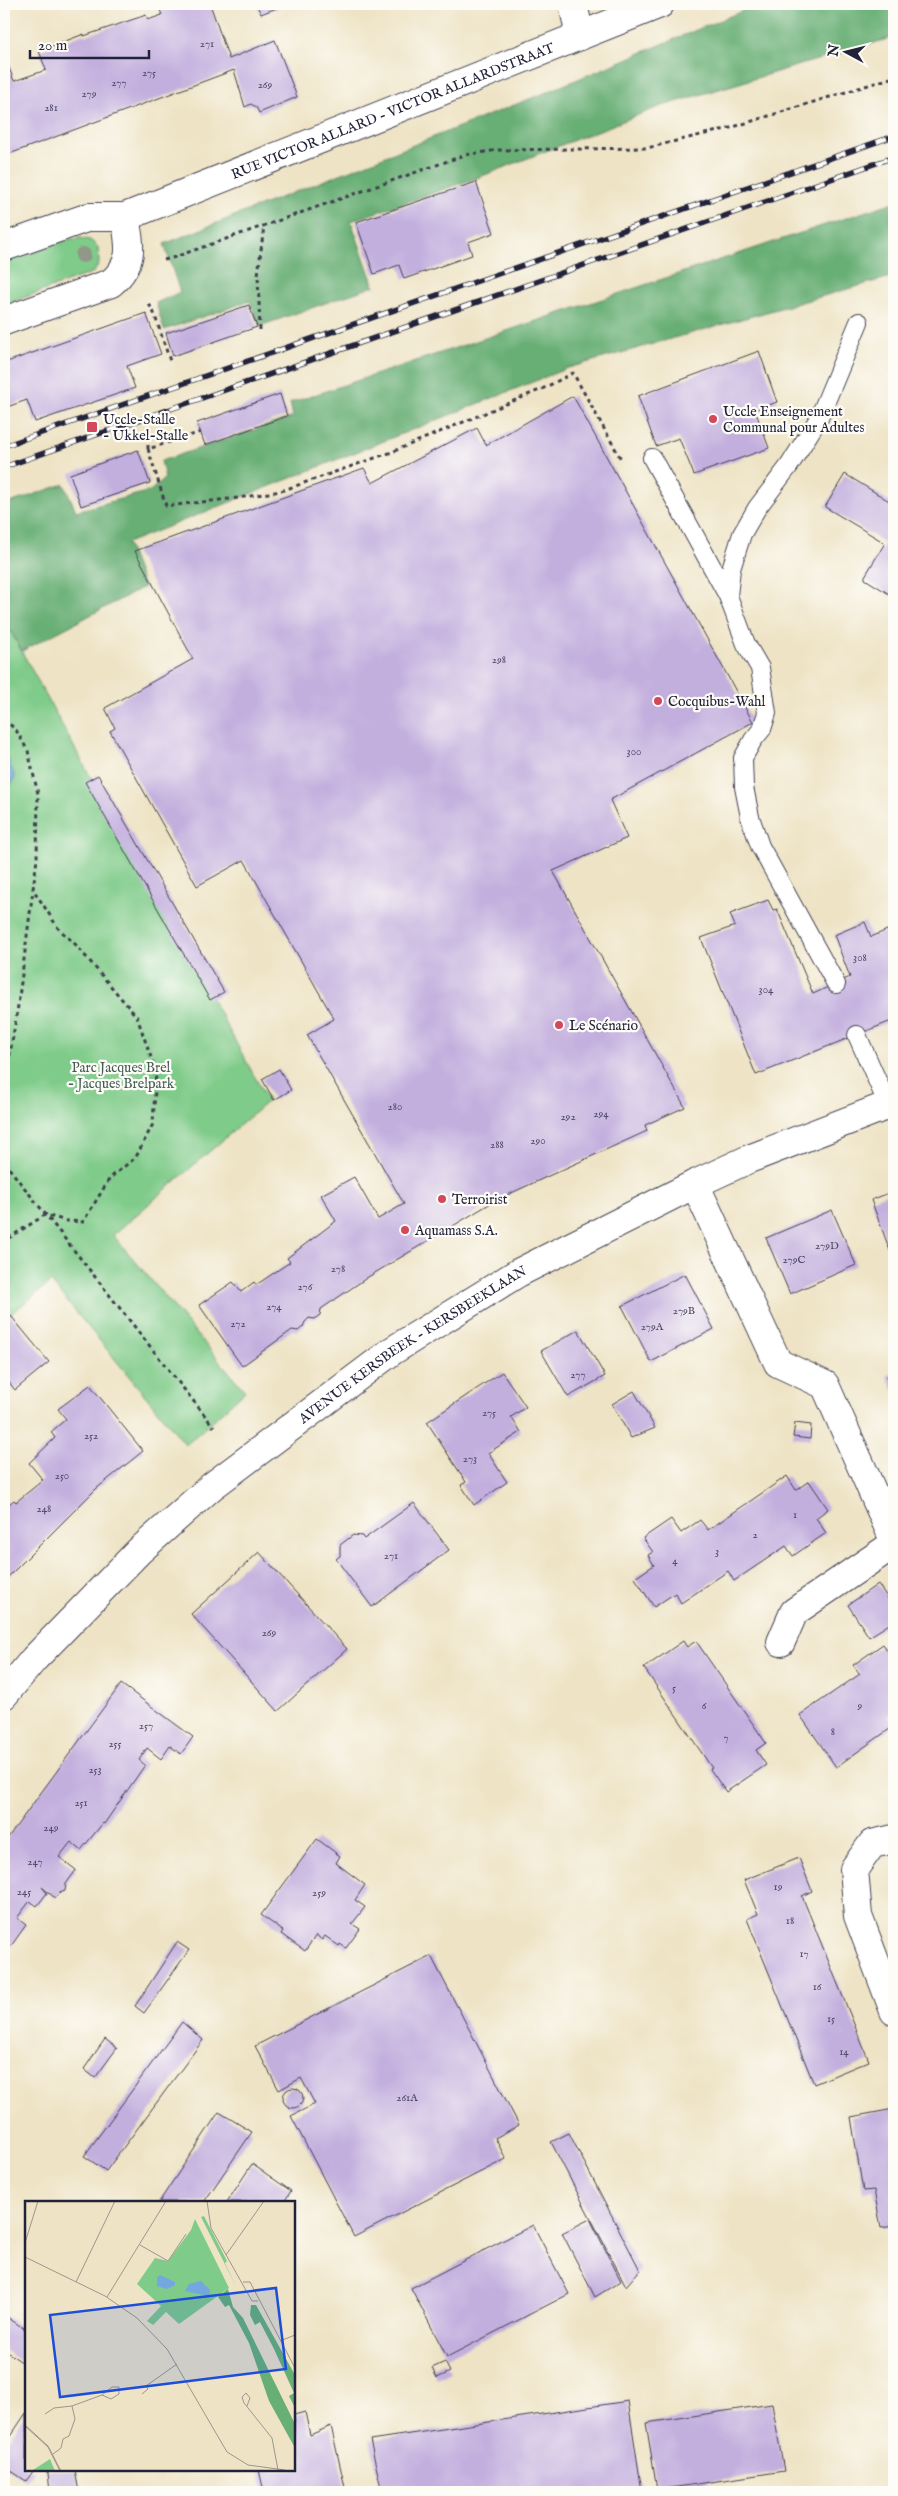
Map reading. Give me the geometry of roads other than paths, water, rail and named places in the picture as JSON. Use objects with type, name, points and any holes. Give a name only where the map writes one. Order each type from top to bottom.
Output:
[{"type":"street","points":[[574,4],[580,36]]},
{"type":"street","name":"RUE VICTOR ALLARD - VICTOR ALLARDSTRAAT","points":[[4,246],[89,217],[125,217],[660,4]]},
{"type":"street","points":[[4,321],[111,283],[122,274],[131,252],[125,217]]},
{"type":"street","name":"AVENUE KERSBEEK - KERSBEEKLAAN","points":[[4,1695],[34,1659],[139,1551],[211,1487],[392,1351],[518,1273],[695,1184],[749,1159],[891,1104]]},
{"type":"street","points":[[695,1184],[778,1364],[825,1386],[894,1542],[794,1612],[781,1642]]},
{"type":"street","points":[[894,1839],[872,1844],[854,1869],[858,1916],[894,2012]]},
{"type":"lane","points":[[728,596],[731,569],[742,534],[757,508],[789,466],[819,418],[859,322]]},
{"type":"lane","points":[[652,458],[728,596],[746,644],[760,668],[765,688],[767,713],[762,729],[743,758],[744,787],[750,817],[760,846],[836,984]]},
{"type":"lane","points":[[857,1035],[891,1104]]},
{"type":"water","points":[[4,750],[15,777],[4,798]]},
{"type":"railway","points":[[4,446],[894,136]]},
{"type":"railway","points":[[4,467],[894,157]]},
{"type":"place","name":"Uccle Enseignement Communal pour Adultes","points":[[713,419]]},
{"type":"place","name":"Uccle-Stalle - Ukkel-Stalle","points":[[92,427]]},
{"type":"place","name":"Cocquibus-Wahl","points":[[658,701]]},
{"type":"place","name":"Le Scénario","points":[[559,1025]]},
{"type":"place","name":"Terroirist","points":[[442,1199]]},
{"type":"place","name":"Aquamass S.A.","points":[[405,1230]]},
{"type":"park label","name":"Parc Jacques Brel - Jacques Brelpark","points":[[121,1076]]}]
